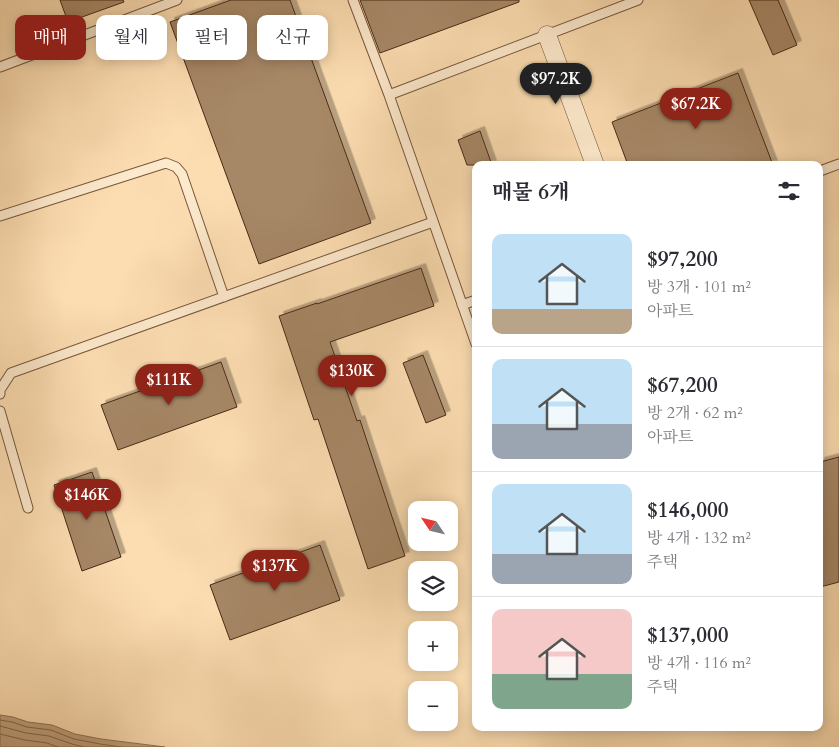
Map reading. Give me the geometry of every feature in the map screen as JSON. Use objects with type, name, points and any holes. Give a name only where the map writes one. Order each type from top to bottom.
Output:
[{"type":"street","points":[[547,35],[594,161]]},
{"type":"lane","points":[[0,68],[177,0]]},
{"type":"lane","points":[[353,0],[434,222],[472,333]]},
{"type":"lane","points":[[388,95],[638,0]]},
{"type":"lane","points":[[0,216],[166,163],[176,167],[182,174],[224,297]]},
{"type":"lane","points":[[823,170],[839,164]]},
{"type":"lane","points":[[0,394],[0,390],[11,374],[434,222]]},
{"type":"lane","points":[[462,305],[472,301]]},
{"type":"lane","points":[[0,411],[28,508]]},
{"type":"water","points":[[0,715],[28,722],[52,725],[75,734],[165,747],[0,747]]},
{"type":"building","points":[[60,0],[123,0],[124,2],[86,16],[65,15]]},
{"type":"building","points":[[231,0],[290,0],[295,15],[257,15],[257,60],[312,60],[371,223],[259,264],[184,60],[247,60],[247,15],[189,15]]},
{"type":"building","points":[[360,0],[519,0],[519,2],[380,53]]},
{"type":"building","points":[[749,0],[778,0],[797,45],[773,55]]},
{"type":"building","points":[[177,19],[177,41],[170,22]]},
{"type":"building","points":[[738,73],[771,161],[627,161],[612,122]]},
{"type":"building","points":[[480,131],[491,161],[472,161],[472,165],[467,165],[458,140]]},
{"type":"building","points":[[421,268],[434,306],[330,342],[357,421],[360,420],[405,556],[368,569],[318,419],[314,420],[279,316]]},
{"type":"building","points":[[423,355],[446,415],[426,423],[403,363]]},
{"type":"building","points":[[221,362],[237,407],[118,450],[101,405]]},
{"type":"building","points":[[839,457],[839,582],[823,586],[823,461]]},
{"type":"building","points":[[92,472],[121,557],[82,571],[54,485]]},
{"type":"building","points":[[320,545],[340,600],[230,640],[210,585]]}]
